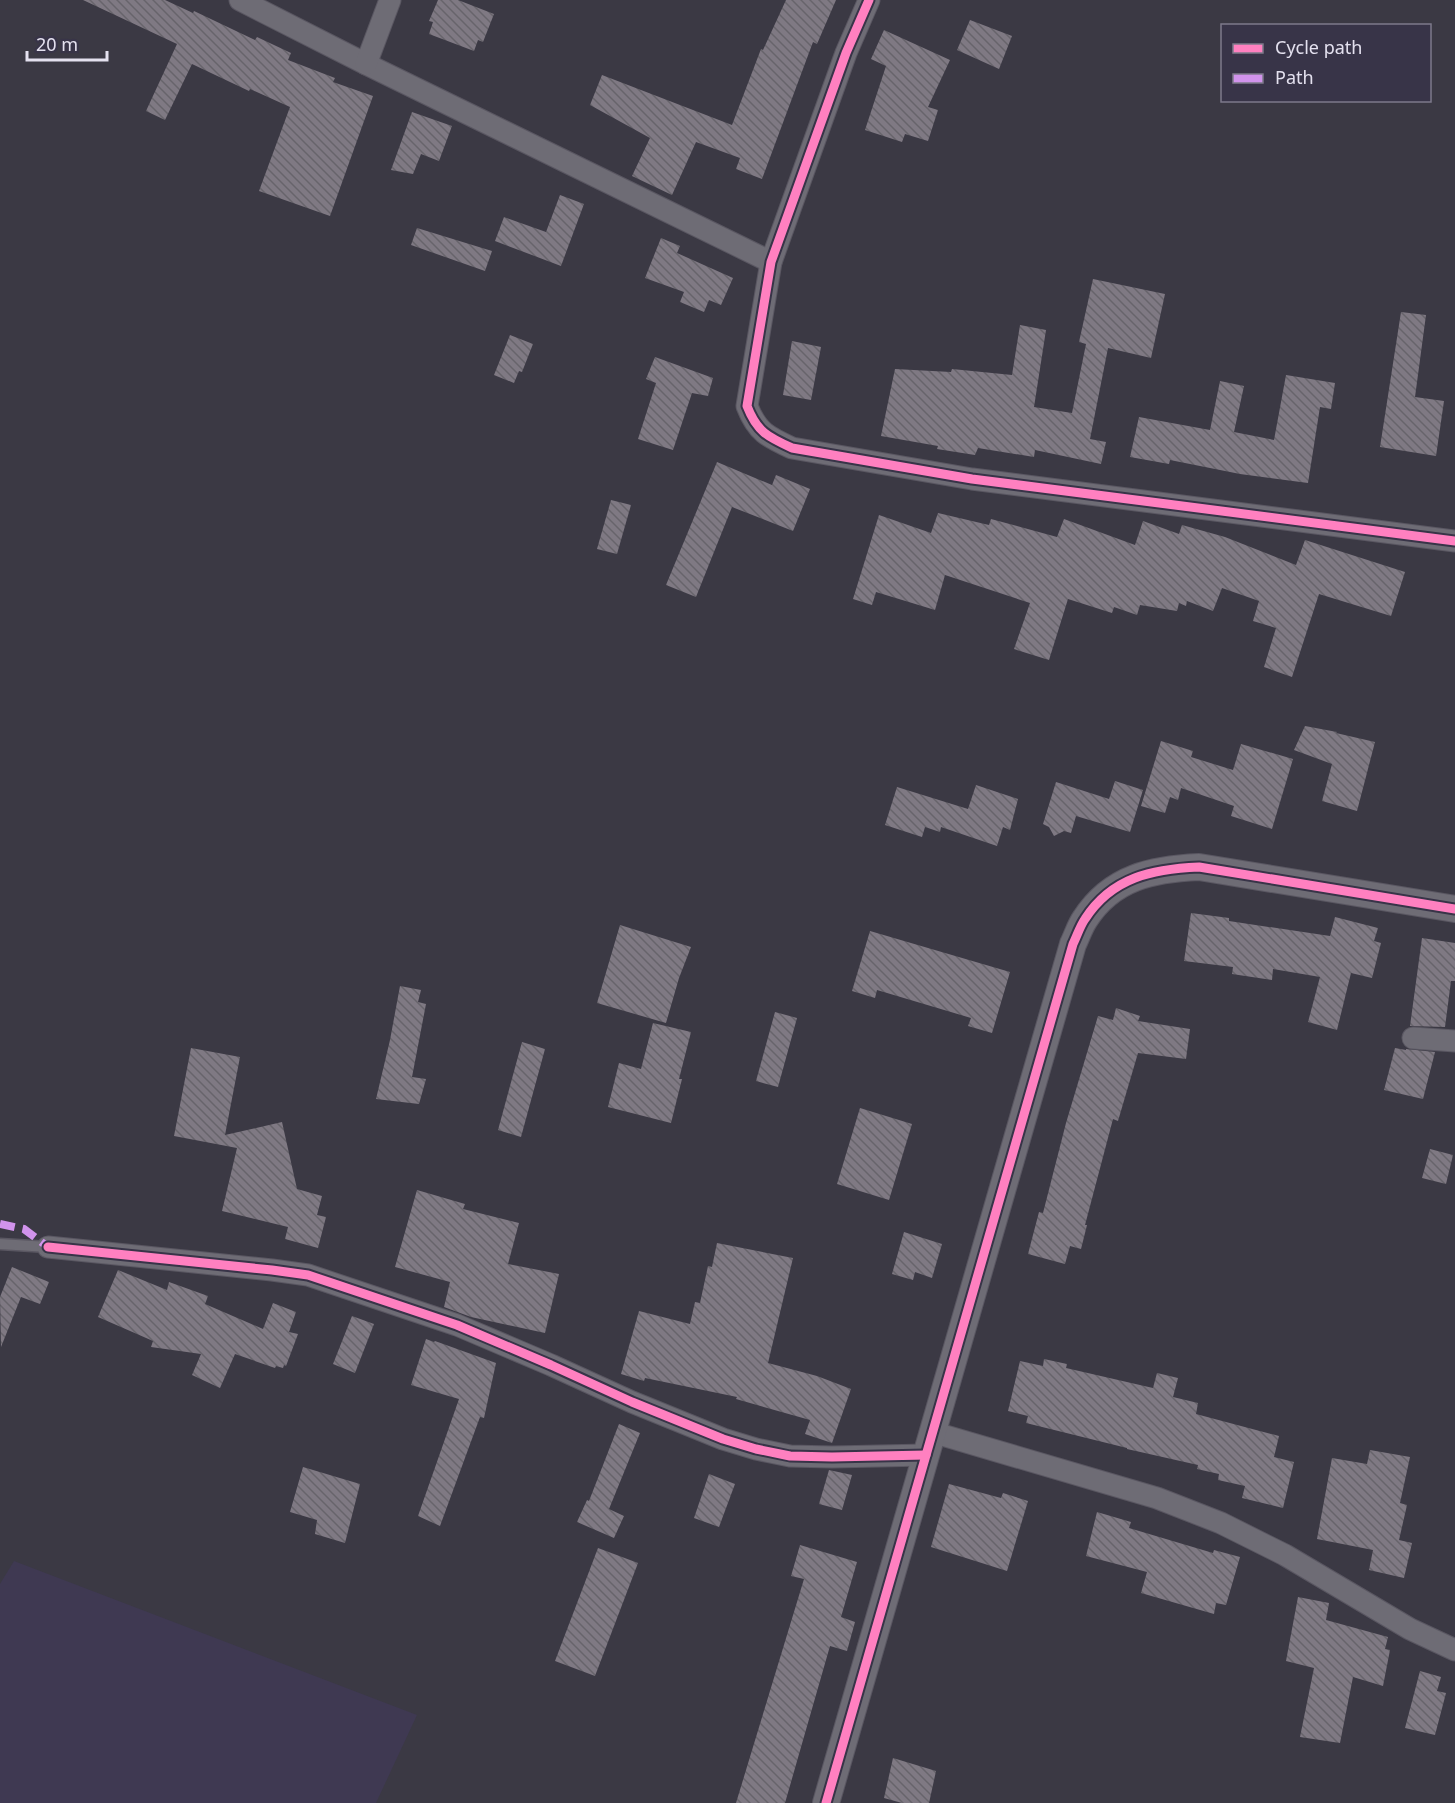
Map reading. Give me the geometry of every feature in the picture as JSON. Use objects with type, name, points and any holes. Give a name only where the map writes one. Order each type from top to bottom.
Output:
[{"type":"street","points":[[240,0],[771,262]]},
{"type":"street","points":[[366,64],[390,0]]},
{"type":"street","points":[[869,0],[846,53],[771,262],[747,406],[753,421],[769,438],[792,448],[972,479],[1455,542]]},
{"type":"street","points":[[826,1803],[1073,944],[1085,919],[1103,898],[1122,884],[1144,874],[1170,868],[1199,867],[1455,909]]},
{"type":"street","points":[[1413,1038],[1455,1041]]},
{"type":"street","points":[[48,1246],[308,1275],[457,1325],[632,1402],[723,1439],[756,1449],[790,1456],[832,1457],[929,1444],[1157,1498],[1221,1522],[1286,1554],[1410,1629],[1455,1650]]},
{"type":"lane","points":[[0,1244],[48,1246]]},
{"type":"shaded area","points":[[14,1561],[417,1715],[376,1803],[0,1803],[0,1584]]},
{"type":"building","points":[[83,0],[165,0],[255,40],[257,37],[291,53],[288,60],[335,78],[333,82],[373,96],[330,216],[259,191],[290,107],[250,89],[249,91],[192,64],[165,120],[146,111],[177,44]]},
{"type":"building","points":[[438,0],[458,0],[494,14],[483,42],[478,40],[474,51],[429,34],[433,22],[429,21]]},
{"type":"building","points":[[786,0],[836,0],[817,44],[813,42],[762,179],[736,169],[740,158],[696,142],[672,195],[632,176],[650,138],[590,105],[602,75],[732,125],[761,49],[763,50]]},
{"type":"building","points":[[970,20],[1012,36],[999,69],[957,50]]},
{"type":"building","points":[[884,30],[950,60],[928,107],[938,110],[928,141],[905,134],[902,142],[865,130],[886,66],[871,59]]},
{"type":"building","points":[[412,112],[452,126],[439,161],[421,154],[413,174],[391,170]]},
{"type":"building","points":[[560,195],[584,204],[561,266],[495,241],[504,217],[546,232]]},
{"type":"building","points":[[417,228],[492,251],[485,271],[411,245]]},
{"type":"building","points":[[661,238],[680,246],[677,253],[733,278],[721,305],[709,300],[704,312],[680,302],[684,292],[645,278]]},
{"type":"building","points":[[1093,279],[1165,294],[1151,358],[1108,348],[1090,439],[1106,442],[1101,464],[1035,450],[1034,457],[978,448],[975,455],[881,436],[895,369],[951,372],[952,369],[1012,375],[1020,325],[1046,330],[1034,407],[1072,413],[1086,344],[1079,342]]},
{"type":"building","points":[[1401,312],[1426,315],[1415,397],[1444,401],[1436,456],[1380,447]]},
{"type":"building","points":[[510,335],[533,344],[522,372],[519,371],[514,383],[494,375]]},
{"type":"building","points":[[792,341],[821,347],[811,400],[783,395]]},
{"type":"building","points":[[655,357],[713,378],[708,396],[692,393],[673,450],[638,439],[656,383],[646,379]]},
{"type":"building","points":[[1286,375],[1335,383],[1331,409],[1320,407],[1308,483],[1240,474],[1170,460],[1169,464],[1130,457],[1139,417],[1210,430],[1220,381],[1244,386],[1234,432],[1274,440]]},
{"type":"building","points":[[717,462],[772,485],[776,475],[810,489],[793,531],[732,507],[696,597],[666,585]]},
{"type":"building","points":[[611,500],[631,505],[617,554],[597,549]]},
{"type":"building","points":[[938,513],[989,525],[991,519],[1057,537],[1064,519],[1135,545],[1143,521],[1179,534],[1182,525],[1225,537],[1296,565],[1305,540],[1405,572],[1391,616],[1319,594],[1292,677],[1264,667],[1276,628],[1253,621],[1259,601],[1222,588],[1213,611],[1187,601],[1186,606],[1179,603],[1177,611],[1140,605],[1137,615],[1114,607],[1112,613],[1068,599],[1049,660],[1014,649],[1030,603],[945,575],[935,610],[876,592],[872,605],[853,599],[879,515],[931,533]]},
{"type":"building","points":[[1305,726],[1375,742],[1357,811],[1322,801],[1332,764],[1294,750]]},
{"type":"building","points":[[1161,741],[1193,751],[1191,757],[1233,770],[1241,744],[1293,759],[1272,829],[1231,816],[1234,806],[1181,788],[1178,800],[1170,797],[1165,813],[1141,806]]},
{"type":"building","points":[[1115,781],[1143,790],[1130,832],[1076,816],[1071,833],[1064,831],[1054,836],[1049,827],[1043,824],[1056,782],[1109,799]]},
{"type":"building","points":[[976,785],[1018,799],[1010,830],[1003,827],[997,846],[941,827],[940,832],[925,827],[922,837],[885,825],[897,787],[968,809]]},
{"type":"building","points":[[1191,913],[1330,936],[1335,917],[1378,928],[1374,941],[1381,943],[1372,978],[1351,973],[1337,1030],[1308,1022],[1320,977],[1273,969],[1272,980],[1232,974],[1233,967],[1184,961]]},
{"type":"building","points":[[620,925],[691,947],[666,1023],[597,1003]]},
{"type":"building","points":[[870,931],[1010,972],[992,1033],[968,1026],[971,1018],[877,990],[875,998],[852,991]]},
{"type":"building","points":[[1422,938],[1455,943],[1455,981],[1451,981],[1445,1027],[1410,1026]]},
{"type":"building","points":[[400,986],[421,990],[418,1002],[426,1004],[412,1077],[426,1079],[419,1104],[376,1099]]},
{"type":"building","points":[[1116,1008],[1140,1016],[1138,1021],[1190,1029],[1186,1059],[1138,1053],[1118,1121],[1113,1119],[1085,1225],[1087,1225],[1081,1249],[1070,1246],[1065,1264],[1028,1254],[1039,1212],[1043,1213],[1066,1123],[1098,1016],[1113,1020]]},
{"type":"building","points":[[775,1012],[797,1018],[778,1087],[756,1081]]},
{"type":"building","points":[[653,1023],[691,1032],[671,1123],[608,1107],[619,1063],[641,1069]]},
{"type":"building","points":[[522,1042],[545,1049],[521,1137],[498,1130]]},
{"type":"building","points":[[191,1048],[240,1057],[225,1135],[282,1122],[297,1189],[322,1196],[317,1215],[326,1217],[318,1248],[285,1239],[288,1227],[222,1211],[237,1148],[174,1136]]},
{"type":"building","points":[[1395,1048],[1435,1052],[1423,1099],[1384,1090]]},
{"type":"building","points":[[860,1108],[912,1124],[889,1200],[837,1184]]},
{"type":"building","points":[[1430,1149],[1453,1155],[1446,1184],[1422,1178]]},
{"type":"building","points":[[417,1190],[465,1204],[463,1209],[519,1223],[508,1264],[559,1274],[545,1333],[471,1317],[444,1307],[450,1282],[395,1267]]},
{"type":"building","points":[[904,1232],[942,1244],[932,1278],[915,1272],[913,1280],[892,1274]]},
{"type":"building","points":[[717,1243],[793,1258],[768,1363],[817,1376],[851,1389],[832,1443],[805,1434],[810,1420],[736,1399],[737,1397],[645,1378],[644,1381],[621,1374],[639,1311],[690,1324],[695,1302],[700,1303],[708,1266],[712,1267]]},
{"type":"building","points":[[12,1267],[49,1282],[40,1304],[21,1297],[1,1347],[0,1297]]},
{"type":"building","points":[[118,1270],[167,1290],[169,1282],[208,1296],[205,1304],[263,1329],[273,1303],[296,1312],[289,1332],[298,1334],[286,1366],[275,1368],[235,1354],[220,1388],[192,1375],[201,1354],[151,1347],[153,1341],[98,1317]]},
{"type":"building","points":[[352,1316],[374,1324],[355,1373],[333,1364]]},
{"type":"building","points":[[426,1339],[496,1363],[484,1418],[480,1417],[440,1526],[418,1516],[459,1399],[411,1385]]},
{"type":"building","points":[[1044,1359],[1067,1364],[1066,1368],[1153,1388],[1157,1373],[1178,1378],[1173,1397],[1198,1403],[1196,1414],[1279,1436],[1274,1457],[1294,1462],[1283,1508],[1242,1498],[1245,1486],[1218,1480],[1219,1474],[1197,1469],[1198,1465],[1026,1423],[1028,1416],[1008,1411],[1020,1361],[1043,1366]]},
{"type":"building","points":[[619,1424],[640,1433],[609,1509],[624,1516],[614,1538],[577,1522],[587,1500],[589,1501]]},
{"type":"building","points":[[1370,1450],[1410,1457],[1400,1503],[1407,1505],[1399,1540],[1412,1543],[1404,1578],[1369,1570],[1373,1550],[1317,1539],[1332,1458],[1367,1464]]},
{"type":"building","points":[[303,1467],[360,1484],[345,1543],[315,1534],[317,1520],[290,1512]]},
{"type":"building","points":[[829,1470],[852,1475],[842,1510],[819,1504]]},
{"type":"building","points":[[709,1474],[735,1484],[719,1527],[694,1518]]},
{"type":"building","points":[[949,1484],[1001,1498],[1003,1493],[1028,1501],[1007,1571],[931,1547]]},
{"type":"building","points":[[1097,1512],[1131,1522],[1129,1528],[1213,1553],[1214,1550],[1240,1557],[1226,1605],[1216,1603],[1214,1614],[1141,1593],[1147,1572],[1086,1556]]},
{"type":"building","points":[[800,1545],[857,1562],[841,1617],[855,1622],[847,1651],[830,1646],[785,1803],[736,1803],[804,1579],[791,1576]]},
{"type":"building","points":[[598,1548],[638,1563],[595,1676],[555,1661]]},
{"type":"building","points":[[1298,1597],[1329,1603],[1326,1620],[1388,1637],[1385,1649],[1390,1650],[1383,1686],[1353,1677],[1340,1743],[1300,1737],[1314,1668],[1286,1661]]},
{"type":"building","points":[[1420,1671],[1441,1677],[1437,1691],[1446,1693],[1435,1735],[1405,1728]]},
{"type":"building","points":[[893,1758],[936,1771],[929,1803],[902,1803],[884,1798]]},
{"type":"marked path","points":[[0,1224],[24,1229],[48,1247]]},
{"type":"cycle path","points":[[869,0],[846,53],[771,262],[747,406],[764,433],[792,448],[972,479],[1455,541]]},
{"type":"cycle path","points":[[826,1803],[1073,944],[1085,919],[1108,893],[1135,878],[1166,870],[1199,867],[1455,909]]},
{"type":"cycle path","points":[[48,1247],[308,1275],[457,1325],[632,1402],[723,1439],[756,1449],[790,1456],[926,1455]]}]
